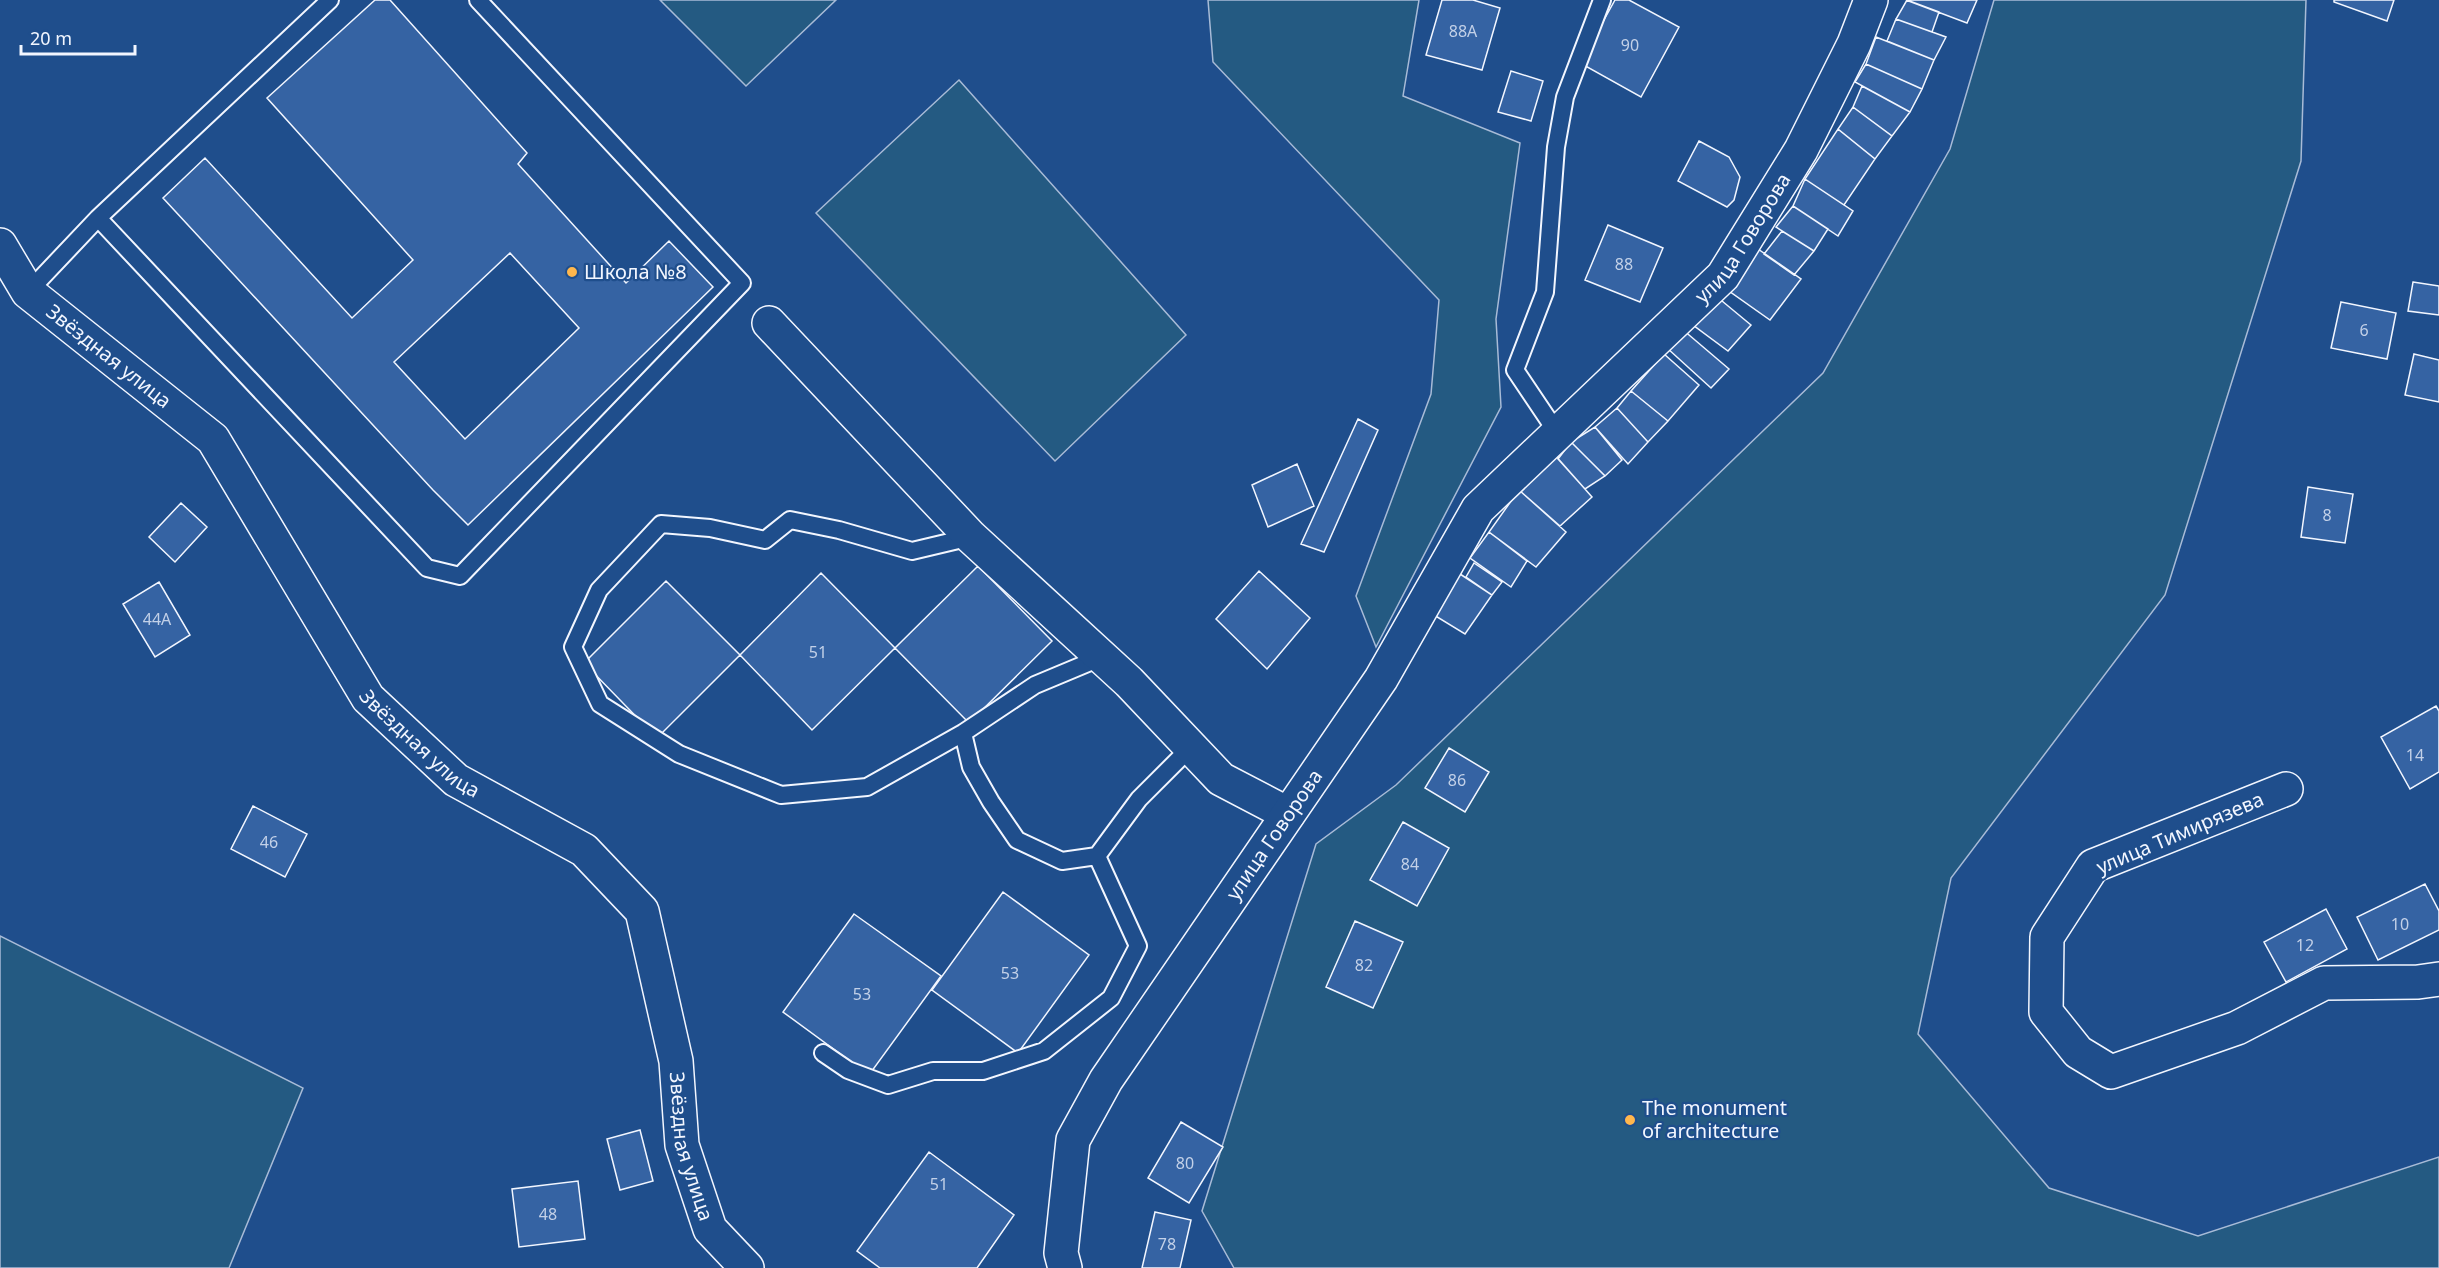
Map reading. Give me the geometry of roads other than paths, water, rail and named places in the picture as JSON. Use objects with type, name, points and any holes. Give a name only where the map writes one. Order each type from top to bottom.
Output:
[{"type":"street","name":"улица Говорова","points":[[1065,1268],[1061,1253],[1073,1140],[1106,1080],[1381,679],[1478,509],[1723,276],[1801,150],[1854,44],[1871,0]]},
{"type":"street","name":"Звёздная улица","points":[[0,245],[28,292],[213,439],[368,698],[456,780],[584,850],[642,911],[676,1061],[682,1145],[710,1229],[747,1268]]},
{"type":"street","points":[[769,323],[971,537],[1129,682],[1221,779],[1288,814]]},
{"type":"street","name":"улица Тимирязева","points":[[2286,789],[2093,866],[2047,937],[2046,1012],[2078,1052],[2111,1072],[2237,1028],[2324,983],[2418,982],[2439,979]]},
{"type":"lane","points":[[28,292],[98,218],[330,0]]},
{"type":"lane","points":[[98,218],[427,568],[460,576],[742,283],[478,0]]},
{"type":"lane","points":[[1558,434],[1515,370],[1545,292],[1556,147],[1565,97],[1602,0]]},
{"type":"lane","points":[[971,537],[912,551],[839,530],[790,520],[765,540],[710,528],[662,524],[599,590],[573,647],[600,704],[678,754],[781,795],[867,787],[963,733],[1035,685],[1102,657]]},
{"type":"lane","points":[[963,733],[971,767],[1017,840],[1062,861],[1096,856],[1139,799],[1191,747]]},
{"type":"lane","points":[[824,1053],[848,1070],[888,1084],[933,1071],[983,1071],[1044,1051],[1111,998],[1138,946],[1096,856]]},
{"type":"place","name":"Школа №8","points":[[572,272]]},
{"type":"place","name":"The monument of architecture","points":[[1630,1120]]}]
